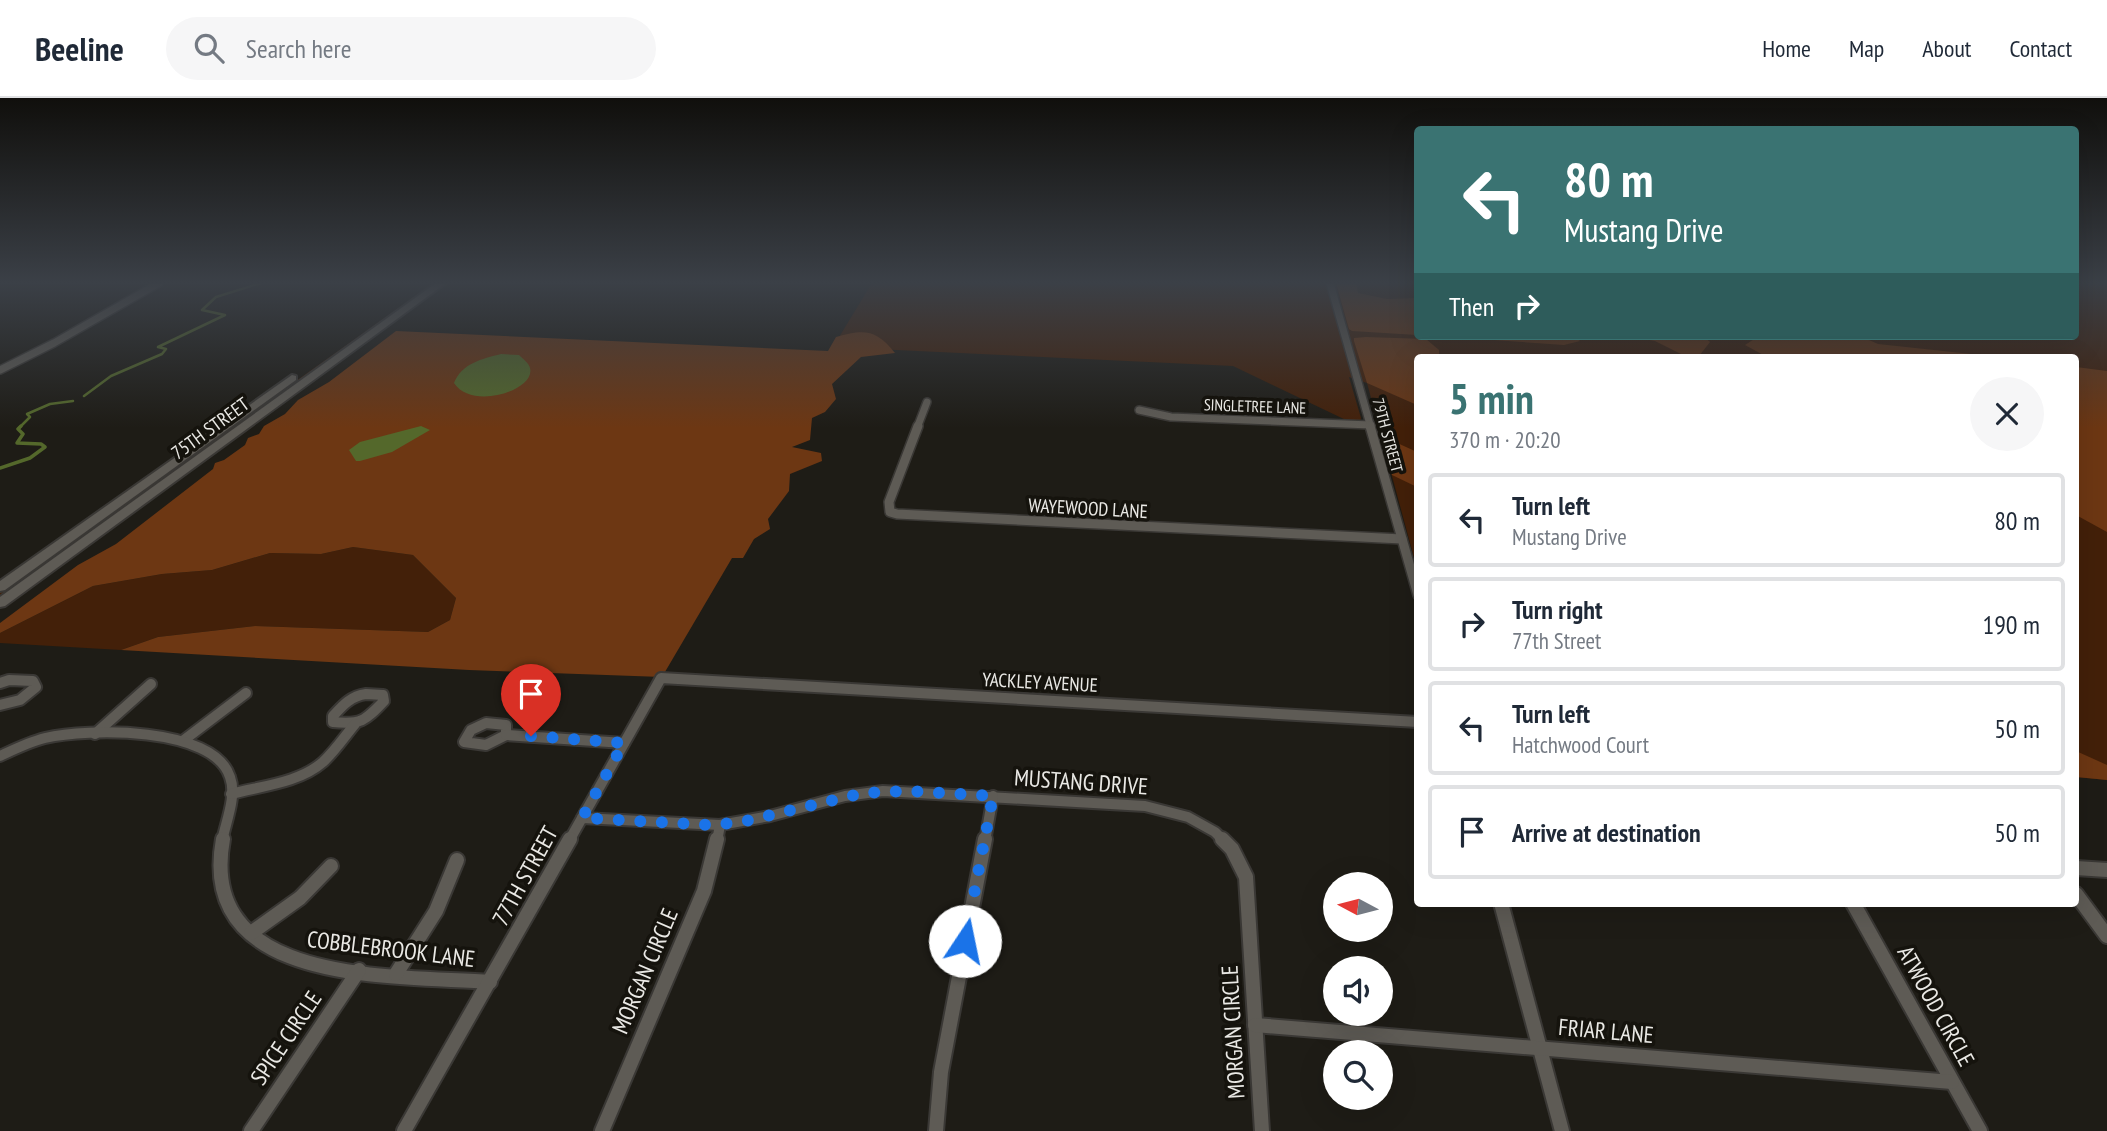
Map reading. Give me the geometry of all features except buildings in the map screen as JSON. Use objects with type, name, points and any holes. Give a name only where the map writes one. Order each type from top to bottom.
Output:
[{"type":"main road","name":"75TH STREET","points":[[0,587],[360,331]]},
{"type":"main road","name":"75TH STREET","points":[[0,603],[375,331]]},
{"type":"street","points":[[0,370],[75,331]]},
{"type":"street","name":"79TH STREET","points":[[1345,331],[1414,581]]},
{"type":"street","name":"WAYEWOOD LANE","points":[[927,402],[889,502],[890,512],[1402,539]]},
{"type":"street","name":"SINGLETREE LANE","points":[[1139,410],[1171,416],[1371,425]]},
{"type":"street","name":"YACKLEY AVENUE","points":[[661,678],[1414,722]]},
{"type":"street","name":"77TH STREET","points":[[404,1131],[661,678]]},
{"type":"street","points":[[0,683],[9,680],[33,681],[36,687],[20,700],[0,705]]},
{"type":"street","points":[[95,734],[151,684]]},
{"type":"street","points":[[184,740],[246,693]]},
{"type":"street","points":[[231,794],[295,778],[310,771],[324,761],[355,724]]},
{"type":"street","name":"COBBLEBROOK LANE","points":[[0,755],[28,742],[55,734],[184,740],[201,746],[220,759],[231,781],[231,794],[219,852],[219,877],[230,910],[261,942],[295,959],[332,968],[489,982]]},
{"type":"street","points":[[506,735],[624,743]]},
{"type":"street","name":"MUSTANG DRIVE","points":[[582,818],[720,825],[864,793],[907,791],[1145,806],[1175,812],[1198,822],[1224,841],[1242,866],[1249,891],[1251,930]]},
{"type":"street","points":[[936,1131],[941,1072],[993,796]]},
{"type":"street","name":"MORGAN CIRCLE","points":[[602,1131],[704,891],[712,868],[720,825]]},
{"type":"street","points":[[396,974],[436,911],[457,860]]},
{"type":"street","points":[[251,933],[300,898],[331,866]]},
{"type":"street","points":[[2079,868],[2107,870]]},
{"type":"street","points":[[2079,898],[2107,936]]},
{"type":"street","points":[[1502,907],[1562,1131]]},
{"type":"street","name":"ATWOOD CIRCLE","points":[[1855,907],[1980,1131]]},
{"type":"street","name":"MORGAN CIRCLE","points":[[1251,930],[1262,1131]]},
{"type":"street","name":"SPICE CIRCLE","points":[[251,1131],[359,970]]},
{"type":"street","name":"FRIAR LANE","points":[[1255,1026],[1952,1082]]},
{"type":"shaded area","points":[[366,331],[368,331],[0,597],[0,592]]},
{"type":"shaded area","points":[[396,331],[828,351],[836,337],[862,332],[882,339],[895,353],[861,357],[832,384],[836,399],[825,412],[812,418],[810,440],[792,447],[821,453],[822,461],[790,474],[789,491],[768,519],[770,529],[754,539],[743,558],[732,558],[662,677],[469,670],[121,650],[158,637],[255,626],[428,632],[450,620],[456,598],[413,555],[353,547],[321,554],[270,553],[212,570],[162,574],[93,586],[0,633],[0,623],[78,565],[116,544],[213,469],[215,463],[245,445],[248,438],[259,434],[264,426],[285,414],[298,400],[329,382]]},
{"type":"shaded area","points":[[843,331],[1414,331],[1414,340],[2079,340],[2079,331],[2107,331],[2107,780],[2079,777],[2079,354],[1414,354],[1414,558],[1367,383],[1349,377],[1361,418],[1360,421],[1348,421],[1233,366],[833,347]]},
{"type":"shaded area","points":[[1355,331],[1414,331],[1414,335]]},
{"type":"shaded area","points":[[1354,338],[1427,340],[1439,350],[1439,354],[1414,354],[1414,404],[1367,383]]},
{"type":"shaded area","points":[[1493,340],[1580,341],[1564,345]]},
{"type":"shaded area","points":[[1650,340],[1710,342],[1701,354],[1681,354]]},
{"type":"shaded area","points":[[1753,340],[1869,340],[1878,344],[1971,354],[1762,354],[1745,345]]},
{"type":"shaded area","points":[[501,354],[519,355],[528,364],[529,376],[523,384],[501,394],[474,396],[454,383],[467,366]]},
{"type":"shaded area","points":[[2079,367],[2107,371],[2107,532],[2079,517]]},
{"type":"shaded area","points":[[421,426],[430,430],[392,452],[356,461],[349,450],[360,442]]},
{"type":"shaded area","points":[[1382,436],[1414,451],[1414,486],[1392,475]]},
{"type":"shaded area","points":[[353,547],[413,555],[456,598],[450,620],[428,632],[255,626],[158,637],[121,650],[0,643],[0,633],[93,586],[162,574],[212,570],[270,553],[321,554]]},
{"type":"shaded area","points":[[2079,752],[2107,765],[2107,780],[2079,777]]},
{"type":"waterway","points":[[84,396],[111,376],[162,354],[166,349],[158,347],[191,331]]},
{"type":"waterway","points":[[0,468],[30,458],[45,447],[41,444],[17,443],[23,434],[18,429],[30,417],[27,414],[50,404],[73,401]]},
{"type":"route","points":[[531,736],[624,743],[582,818],[710,825],[741,822],[828,800],[883,791],[993,796],[965,941]]}]
